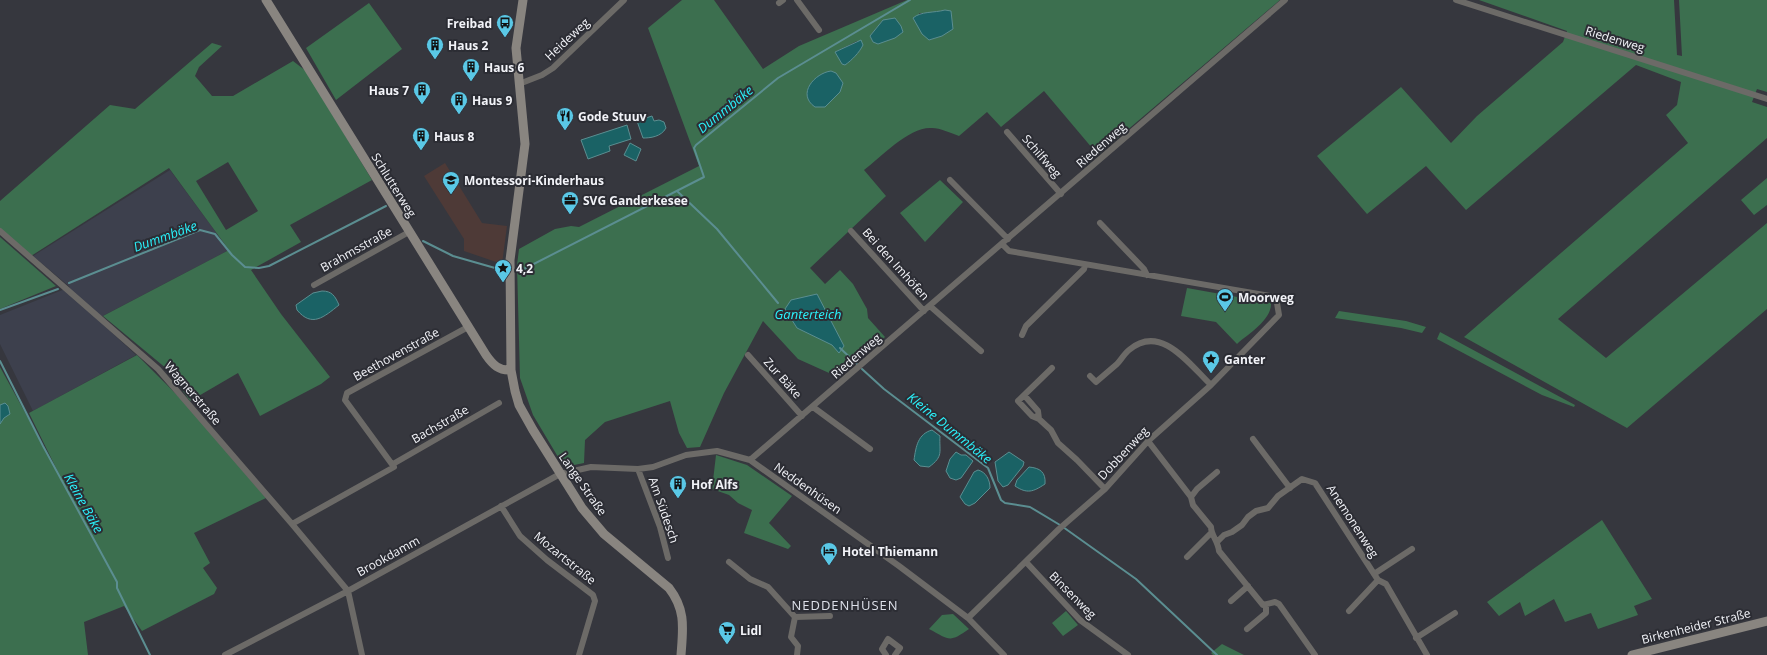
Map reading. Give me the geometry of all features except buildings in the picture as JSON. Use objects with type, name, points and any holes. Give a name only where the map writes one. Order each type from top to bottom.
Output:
[{"type":"street","name":"Schlutterweg","points":[[266,0],[468,327],[492,363],[502,369],[512,370]]},
{"type":"street","name":"Lange Straße","points":[[523,0],[516,48],[525,144],[510,260],[512,370],[519,405],[582,508],[604,534],[669,588],[677,598],[681,610],[682,623],[681,655]]},
{"type":"street","name":"Heideweg","points":[[519,84],[542,75],[553,68],[624,0]]},
{"type":"street","points":[[798,0],[819,30]]},
{"type":"street","name":"Riedenweg","points":[[750,460],[1285,0]]},
{"type":"street","name":"Riedenweg","points":[[1456,0],[1767,99]]},
{"type":"street","name":"Schilfweg","points":[[1007,132],[1061,194]]},
{"type":"street","points":[[950,180],[1008,239]]},
{"type":"street","points":[[1100,223],[1144,269],[1147,275]]},
{"type":"street","name":"Wagnerstraße","points":[[0,231],[158,370],[292,524],[348,591]]},
{"type":"street","name":"Bei den Imhöfen","points":[[851,231],[924,311]]},
{"type":"street","name":"Brahmsstraße","points":[[314,285],[409,232]]},
{"type":"street","points":[[1002,244],[1009,251],[1147,275]]},
{"type":"street","points":[[1022,335],[1026,326],[1084,269],[1085,265]]},
{"type":"street","name":"Dobbenweg","points":[[968,618],[1059,529],[1105,489],[1148,441],[1210,385],[1279,315],[1276,297],[1147,275]]},
{"type":"street","points":[[930,306],[981,351]]},
{"type":"street","name":"Beethovenstraße","points":[[393,464],[345,400],[347,393],[468,327]]},
{"type":"street","points":[[1090,376],[1096,382],[1119,363],[1129,350],[1140,343],[1155,341],[1171,345],[1210,385]]},
{"type":"street","name":"Zur Bäke","points":[[748,355],[802,416]]},
{"type":"street","points":[[1052,368],[1018,401],[1032,416],[1039,419],[1051,430],[1058,443],[1105,489]]},
{"type":"street","name":"Bachstraße","points":[[393,464],[499,403]]},
{"type":"street","points":[[813,407],[870,449]]},
{"type":"street","points":[[1253,439],[1290,488]]},
{"type":"street","points":[[1148,441],[1191,497],[1193,505],[1211,527],[1211,533],[1218,542],[1219,551],[1263,605],[1275,602],[1279,604],[1315,655]]},
{"type":"street","name":"Neddenhüsen","points":[[560,474],[591,467],[638,469],[653,467],[686,455],[717,451],[750,460],[899,566],[968,618],[1004,655]]},
{"type":"street","points":[[292,524],[392,469],[393,464]]},
{"type":"street","name":"Am Südesch","points":[[638,469],[660,527],[668,558]]},
{"type":"street","points":[[1191,497],[1197,489],[1217,472]]},
{"type":"street","name":"Brookdamm","points":[[225,655],[348,591],[560,474]]},
{"type":"street","name":"Anemonenweg","points":[[1218,542],[1224,535],[1232,532],[1242,525],[1248,517],[1256,511],[1268,508],[1278,496],[1302,479],[1314,483],[1378,580],[1386,584],[1427,655]]},
{"type":"street","name":"Mozartstraße","points":[[501,506],[520,536],[547,560],[593,595],[595,602],[579,655]]},
{"type":"street","points":[[1187,557],[1211,533]]},
{"type":"street","name":"Anemonenweg","points":[[1374,574],[1412,549]]},
{"type":"street","points":[[729,562],[750,579],[768,587],[795,617],[830,616]]},
{"type":"street","name":"Binsenweg","points":[[1026,562],[1080,620],[1128,655]]},
{"type":"street","points":[[1349,611],[1378,580]]},
{"type":"street","points":[[1231,601],[1248,586]]},
{"type":"street","points":[[348,591],[362,655]]},
{"type":"street","points":[[1247,629],[1266,613],[1266,605]]},
{"type":"street","points":[[1416,638],[1455,613]]},
{"type":"street","points":[[795,617],[791,638],[798,646],[797,655]]},
{"type":"street","name":"Birkenheider Straße","points":[[1632,655],[1767,621]]},
{"type":"street","points":[[886,655],[882,649],[888,640],[900,648],[895,655]]},
{"type":"shaded area","name":"Montessori-Kinderhaus","points":[[445,163],[482,223],[507,226],[502,264],[464,251],[464,239],[424,176]]},
{"type":"shaded area","points":[[170,170],[229,250],[97,319],[136,355],[33,411],[0,344],[0,315],[70,287],[33,256]]},
{"type":"green space","points":[[682,0],[714,0],[763,69],[799,46],[907,0],[1280,0],[1098,155],[1044,91],[1001,127],[987,112],[959,136],[932,128],[914,132],[905,137],[864,170],[886,196],[810,268],[825,284],[840,270],[853,284],[867,309],[868,318],[885,337],[838,377],[798,359],[763,321],[724,393],[700,447],[687,448],[679,433],[670,401],[605,422],[585,440],[584,463],[564,467],[533,415],[520,378],[517,265],[519,249],[555,229],[571,226],[579,227],[699,166],[648,28]],"holes":[[[945,10],[942,36],[929,40],[919,13],[934,13]],[[883,20],[891,20],[873,42],[870,36]],[[857,41],[861,49],[854,55],[835,52]]]},
{"type":"green space","points":[[1479,0],[1674,0],[1677,55],[1682,56],[1679,0],[1767,0],[1767,92],[1757,89],[1752,102],[1767,107],[1767,138],[1558,319],[1606,358],[1767,223],[1767,309],[1627,428],[1464,337],[1688,143],[1666,115],[1677,105],[1681,82],[1636,65],[1466,210],[1426,166],[1367,214],[1317,156],[1401,87],[1451,143],[1477,116],[1563,42],[1567,31]]},
{"type":"green space","points":[[369,3],[402,49],[336,100],[306,48]]},
{"type":"green space","points":[[212,43],[222,46],[199,67],[195,76],[212,96],[233,96],[293,61],[306,71],[372,180],[290,225],[301,242],[251,270],[281,314],[330,377],[321,384],[260,416],[238,373],[190,401],[167,369],[103,316],[229,250],[169,168],[31,256],[0,228],[0,201],[110,105],[135,109]],"holes":[[[228,162],[258,211],[226,230],[196,181]]]},
{"type":"green space","points":[[1767,178],[1767,205],[1754,215],[1741,200]]},
{"type":"green space","points":[[940,180],[963,202],[925,242],[900,213]]},
{"type":"green space","points":[[0,237],[56,286],[0,309]]},
{"type":"green space","name":"Moorweg","points":[[1187,288],[1271,303],[1270,309],[1264,321],[1237,344],[1216,322],[1181,316]]},
{"type":"green space","points":[[1339,311],[1406,321],[1426,327],[1422,333],[1401,328],[1335,318]]},
{"type":"green space","points":[[1440,332],[1575,405],[1574,407],[1542,395],[1437,339]]},
{"type":"green space","points":[[137,355],[185,403],[266,498],[194,533],[210,563],[203,568],[217,588],[214,594],[142,631],[124,606],[84,622],[88,655],[0,655],[0,367],[60,476],[29,413]]},
{"type":"green space","points":[[716,455],[747,465],[792,496],[769,523],[791,546],[788,549],[744,533],[752,510],[738,503],[729,495],[712,489]]},
{"type":"green space","points":[[1602,520],[1652,599],[1634,606],[1638,615],[1598,629],[1591,613],[1565,622],[1554,599],[1525,616],[1520,602],[1499,616],[1487,602]]},
{"type":"green space","points":[[1066,611],[1078,625],[1063,636],[1052,623]]},
{"type":"green space","points":[[953,614],[969,629],[953,638],[946,638],[929,629],[942,615]]},
{"type":"green space","points":[[1222,644],[1244,655],[1213,655],[1211,653]]},
{"type":"water","points":[[945,10],[951,11],[953,29],[942,36],[929,40],[922,34],[913,18],[924,13]]},
{"type":"water","points":[[895,18],[901,26],[903,32],[895,38],[878,44],[873,42],[870,36],[883,20]]},
{"type":"water","points":[[861,40],[863,45],[857,54],[845,65],[842,64],[835,52]]},
{"type":"water","points":[[831,71],[836,73],[843,83],[840,92],[825,107],[815,107],[807,96],[807,90],[819,76]]},
{"type":"water","points":[[652,116],[654,121],[659,120],[664,122],[666,128],[658,135],[643,138],[637,121]]},
{"type":"water","points":[[627,125],[631,139],[609,146],[610,151],[588,159],[581,140]]},
{"type":"water","points":[[630,143],[641,149],[636,161],[624,155]]},
{"type":"water","points":[[322,291],[333,295],[339,305],[318,319],[308,318],[297,310],[296,305],[313,293]]},
{"type":"water","name":"Ganterteich","points":[[817,294],[844,346],[839,353],[832,345],[797,328],[785,309],[791,300]]},
{"type":"water","points":[[5,403],[8,406],[10,414],[4,418],[0,424],[0,405]]},
{"type":"water","points":[[932,430],[940,436],[939,457],[929,467],[920,466],[914,460],[918,441],[924,434]]},
{"type":"water","points":[[956,452],[961,455],[966,455],[973,461],[961,478],[956,480],[950,478],[946,471],[950,459]]},
{"type":"water","points":[[1009,452],[1024,462],[1023,466],[1008,485],[1003,487],[998,481],[995,462]]},
{"type":"water","points":[[1029,467],[1042,471],[1045,484],[1037,489],[1027,491],[1015,486],[1017,480]]},
{"type":"water","points":[[978,470],[987,477],[990,488],[975,503],[969,506],[965,504],[960,497],[974,472]]},
{"type":"waterway","name":"Dummbäke","points":[[520,271],[704,177],[694,148],[696,145],[778,78],[910,0]]},
{"type":"waterway","name":"Kleine Dummbäke","points":[[677,191],[717,229],[778,303]]},
{"type":"waterway","name":"Dummbäke","points":[[69,283],[200,230],[215,234],[232,255],[245,267],[259,268],[269,266],[386,206]]},
{"type":"waterway","name":"Dummbäke","points":[[423,241],[453,256],[502,270]]},
{"type":"waterway","name":"Dummbäke","points":[[0,310],[58,289]]},
{"type":"waterway","name":"Kleine Dummbäke","points":[[840,348],[858,365]]},
{"type":"waterway","name":"Kleine Bäke","points":[[0,361],[43,446],[117,582],[117,588],[150,655]]},
{"type":"waterway","name":"Kleine Dummbäke","points":[[862,369],[884,389],[988,468],[1001,500],[1005,503],[1030,507],[1060,525]]},
{"type":"waterway","name":"Kleine Dummbäke","points":[[1063,527],[1136,579],[1217,655]]},
{"type":"place","name":"Freibad","points":[[505,38]]},
{"type":"place","name":"Haus 2","points":[[435,60]]},
{"type":"place","name":"Haus 6","points":[[471,82]]},
{"type":"place","name":"Haus 7","points":[[422,105]]},
{"type":"place","name":"Haus 9","points":[[459,115]]},
{"type":"place","name":"Gode Stuuv","points":[[565,131]]},
{"type":"place","name":"Haus 8","points":[[421,151]]},
{"type":"place","name":"Montessori-Kinderhaus","points":[[451,195]]},
{"type":"place","name":"SVG Ganderkesee","points":[[570,215]]},
{"type":"place","name":"4,2","points":[[503,283]]},
{"type":"place","name":"Moorweg","points":[[1225,312]]},
{"type":"place","name":"Ganter","points":[[1211,374]]},
{"type":"place","name":"Hof Alfs","points":[[678,499]]},
{"type":"place","name":"Hotel Thiemann","points":[[829,566]]},
{"type":"place","name":"Lidl","points":[[727,645]]},
{"type":"district","name":"NEDDENHÜSEN","points":[[845,605]]}]
